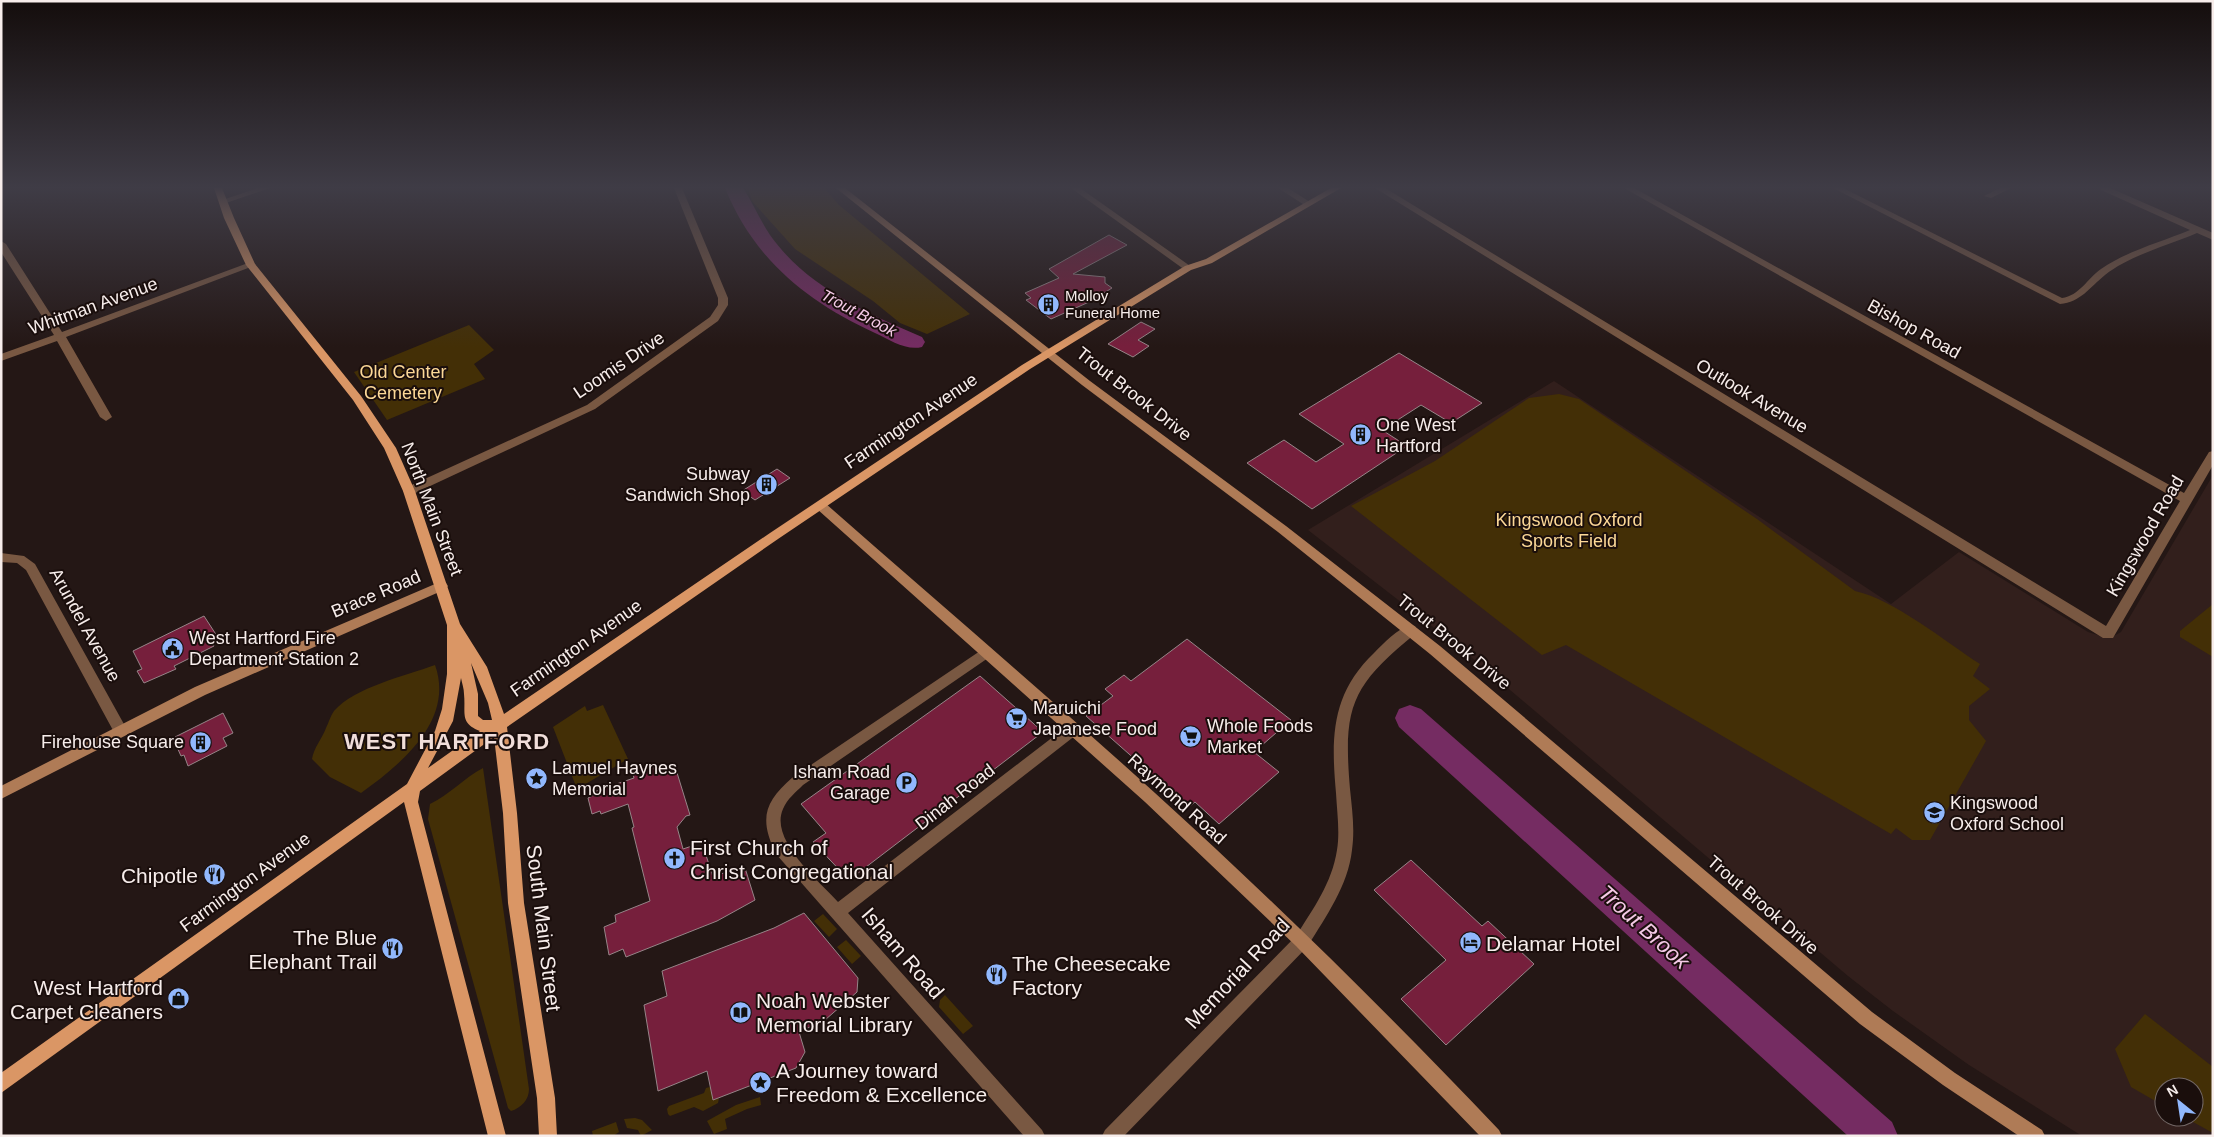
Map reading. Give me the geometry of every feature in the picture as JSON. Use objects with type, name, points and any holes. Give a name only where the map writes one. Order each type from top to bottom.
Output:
[{"type":"main road","name":"North Main Street","points":[[240,241],[251,264],[356,398],[386,441],[409,491],[454,625],[480,667],[495,702],[500,724]]},
{"type":"main road","name":"Trout Brook Drive","points":[[907,241],[1049,353],[1282,529],[1410,630],[1507,710],[1866,1018],[1956,1085],[2036,1136]]},
{"type":"main road","name":"Farmington Avenue","points":[[1,1084],[500,724],[774,536],[1049,353],[1188,268],[1200,256],[1230,241]]},
{"type":"main road","name":"Raymond Road","points":[[821,506],[986,652],[1071,731],[1150,798],[1302,941],[1493,1136]]},
{"type":"main road","name":"Brace Road","points":[[1,792],[120,730],[269,660],[442,586]]},
{"type":"main road","name":"North Main Street","points":[[412,788],[446,721],[455,679],[454,625]]},
{"type":"main road","points":[[454,625],[471,694],[471,717],[474,722],[482,726],[500,724]]},
{"type":"main road","name":"South Main Street","points":[[500,724],[510,813],[516,903],[546,1098],[548,1136]]},
{"type":"main road","points":[[412,788],[412,812],[497,1136]]},
{"type":"street","name":"Loomis Drive","points":[[409,491],[591,407],[706,327],[723,305],[723,298],[700,241]]},
{"type":"street","points":[[1150,241],[1188,268]]},
{"type":"street","name":"Outlook Avenue","points":[[1465,241],[2108,634]]},
{"type":"street","name":"Bishop Road","points":[[1723,241],[2185,499]]},
{"type":"street","points":[[1942,241],[2060,301],[2070,301],[2076,297],[2106,270],[2172,241]]},
{"type":"street","points":[[1,244],[60,336],[106,417]]},
{"type":"street","name":"Whitman Avenue","points":[[1,358],[251,264]]},
{"type":"street","name":"Kingswood Road","points":[[2108,634],[2128,603],[2185,499],[2213,455]]},
{"type":"street","name":"Arundel Avenue","points":[[1,557],[20,559],[31,567],[120,730]]},
{"type":"street","name":"Memorial Road","points":[[1111,1136],[1302,941],[1334,887],[1344,858],[1345,816],[1339,752],[1341,718],[1357,681],[1369,665],[1410,630]]},
{"type":"street","name":"Isham Road","points":[[986,652],[798,781],[778,801],[772,819],[773,828],[781,849],[1036,1136]]},
{"type":"street","name":"Dinah Road","points":[[838,911],[1071,731]]},
{"type":"shaded area","name":"Kingswood Oxford School","points":[[1554,381],[1891,604],[1959,552],[2088,632],[2101,636],[2112,637],[2121,632],[2213,475],[2213,1136],[2082,1136],[1969,1065],[1893,1011],[1848,976],[1464,651],[1308,530]]},
{"type":"green space","points":[[788,241],[882,241],[970,314],[927,334],[900,323],[873,301],[795,249]]},
{"type":"green space","name":"Old Center Cemetery","points":[[469,325],[494,350],[474,364],[485,379],[387,420],[354,372]]},
{"type":"green space","name":"Kingswood Oxford Sports Field","points":[[1559,394],[1579,399],[1757,519],[1855,591],[1886,603],[1902,612],[1980,664],[1973,676],[1990,689],[1969,706],[1969,720],[1986,741],[1930,840],[1912,840],[1896,828],[1891,834],[1566,645],[1542,655],[1351,506],[1435,461],[1529,398]]},
{"type":"green space","points":[[2213,604],[2213,657],[2180,637],[2180,631]]},
{"type":"green space","points":[[435,665],[439,685],[437,705],[431,723],[407,755],[376,782],[361,793],[330,777],[312,759],[314,751],[334,711],[343,703],[354,695],[381,683]]},
{"type":"green space","points":[[603,705],[628,759],[577,789],[553,727],[585,706],[587,711]]},
{"type":"green space","points":[[483,768],[529,1089],[528,1097],[524,1103],[511,1111],[508,1108],[428,819],[430,804]]},
{"type":"green space","points":[[823,914],[837,929],[829,937],[814,921]]},
{"type":"green space","points":[[846,940],[861,956],[852,964],[837,947]]},
{"type":"green space","points":[[945,995],[973,1026],[963,1034],[939,1007],[940,1000]]},
{"type":"green space","points":[[2145,1014],[2213,1067],[2213,1133],[2202,1127],[2204,1127],[2204,1077],[2154,1077],[2154,1100],[2131,1087],[2115,1049]]},
{"type":"green space","points":[[710,1087],[713,1100],[719,1098],[718,1103],[703,1111],[694,1107],[670,1116],[668,1114],[667,1109],[669,1106],[704,1093],[706,1088]]},
{"type":"green space","points":[[760,1097],[761,1105],[725,1119],[727,1129],[714,1134],[707,1121],[736,1105]]},
{"type":"green space","points":[[635,1118],[642,1120],[652,1130],[641,1136],[638,1130],[627,1128],[624,1119]]},
{"type":"green space","points":[[616,1122],[619,1132],[613,1136],[593,1136],[592,1131]]},
{"type":"building","points":[[1098,241],[1120,241],[1127,245],[1073,274],[1105,277],[1105,283],[1112,288],[1089,302],[1051,319],[1026,300],[1031,298],[1025,293],[1059,278],[1049,269]]},
{"type":"building","points":[[1141,322],[1155,329],[1138,340],[1149,346],[1133,357],[1108,344]]},
{"type":"building","name":"One West Hartford","points":[[1399,353],[1482,403],[1451,423],[1421,405],[1382,430],[1407,446],[1312,509],[1247,463],[1284,440],[1316,462],[1344,444],[1299,414]]},
{"type":"building","name":"Subway Sandwich Shop","points":[[777,469],[790,478],[755,500],[742,491]]},
{"type":"building","name":"West Hartford Fire Department Station 2","points":[[204,616],[217,636],[210,640],[214,646],[174,666],[176,669],[144,683],[137,671],[142,669],[133,651]]},
{"type":"building","name":"Whole Foods Market","points":[[1187,639],[1291,720],[1254,752],[1279,772],[1219,824],[1195,802],[1189,807],[1086,716],[1113,696],[1105,689],[1124,675],[1131,681]]},
{"type":"building","name":"Isham Road Garage","points":[[980,676],[1043,732],[849,880],[813,842],[826,833],[801,804]]},
{"type":"building","name":"Firehouse Square","points":[[223,713],[233,733],[223,738],[227,746],[188,766],[184,755],[181,756],[173,738]]},
{"type":"building","name":"First Church of Christ Congregational","points":[[674,763],[690,815],[686,816],[677,827],[683,849],[692,846],[695,852],[704,849],[713,877],[729,871],[730,874],[745,868],[755,900],[717,921],[626,957],[623,949],[609,955],[604,927],[616,922],[615,915],[650,901],[628,804],[601,814],[600,811],[592,814],[588,798],[596,794],[596,791],[634,778],[633,774],[653,766],[654,770]]},
{"type":"building","name":"Delamar Hotel","points":[[1411,860],[1482,926],[1488,921],[1534,964],[1446,1045],[1401,999],[1446,960],[1374,890]]},
{"type":"building","name":"Noah Webster Memorial Library","points":[[804,913],[858,978],[857,992],[825,1020],[799,1032],[805,1052],[796,1068],[713,1100],[707,1071],[658,1091],[644,1005],[667,996],[662,971],[774,928]]},
{"type":"waterway","name":"Trout Brook","points":[[764,241],[795,275],[832,302],[872,324],[914,342]]},
{"type":"waterway","name":"Trout Brook","points":[[1410,718],[1878,1136]]},
{"type":"place","name":"Molloy Funeral Home","points":[[1049,304]]},
{"type":"place","name":"One West Hartford","points":[[1360,435]]},
{"type":"place","name":"Subway Sandwich Shop","points":[[766,484]]},
{"type":"place","name":"West Hartford Fire Department Station 2","points":[[173,648]]},
{"type":"place","name":"Maruichi Japanese Food","points":[[1017,718]]},
{"type":"place","name":"Whole Foods Market","points":[[1191,736]]},
{"type":"place","name":"Firehouse Square","points":[[200,742]]},
{"type":"place","name":"Lamuel Haynes Memorial","points":[[536,778]]},
{"type":"place","name":"Isham Road Garage","points":[[906,782]]},
{"type":"place","name":"Kingswood Oxford School","points":[[1934,813]]},
{"type":"place","name":"First Church of Christ Congregational","points":[[674,859]]},
{"type":"place","name":"Chipotle","points":[[214,875]]},
{"type":"place","name":"Delamar Hotel","points":[[1470,943]]},
{"type":"place","name":"The Blue Elephant Trail","points":[[393,949]]},
{"type":"place","name":"The Cheesecake Factory","points":[[996,975]]},
{"type":"place","name":"West Hartford Carpet Cleaners","points":[[179,999]]},
{"type":"place","name":"Noah Webster Memorial Library","points":[[740,1012]]},
{"type":"place","name":"A Journey toward Freedom & Excellence","points":[[760,1082]]},
{"type":"district","name":"WEST HARTFORD","points":[[447,741]]}]
